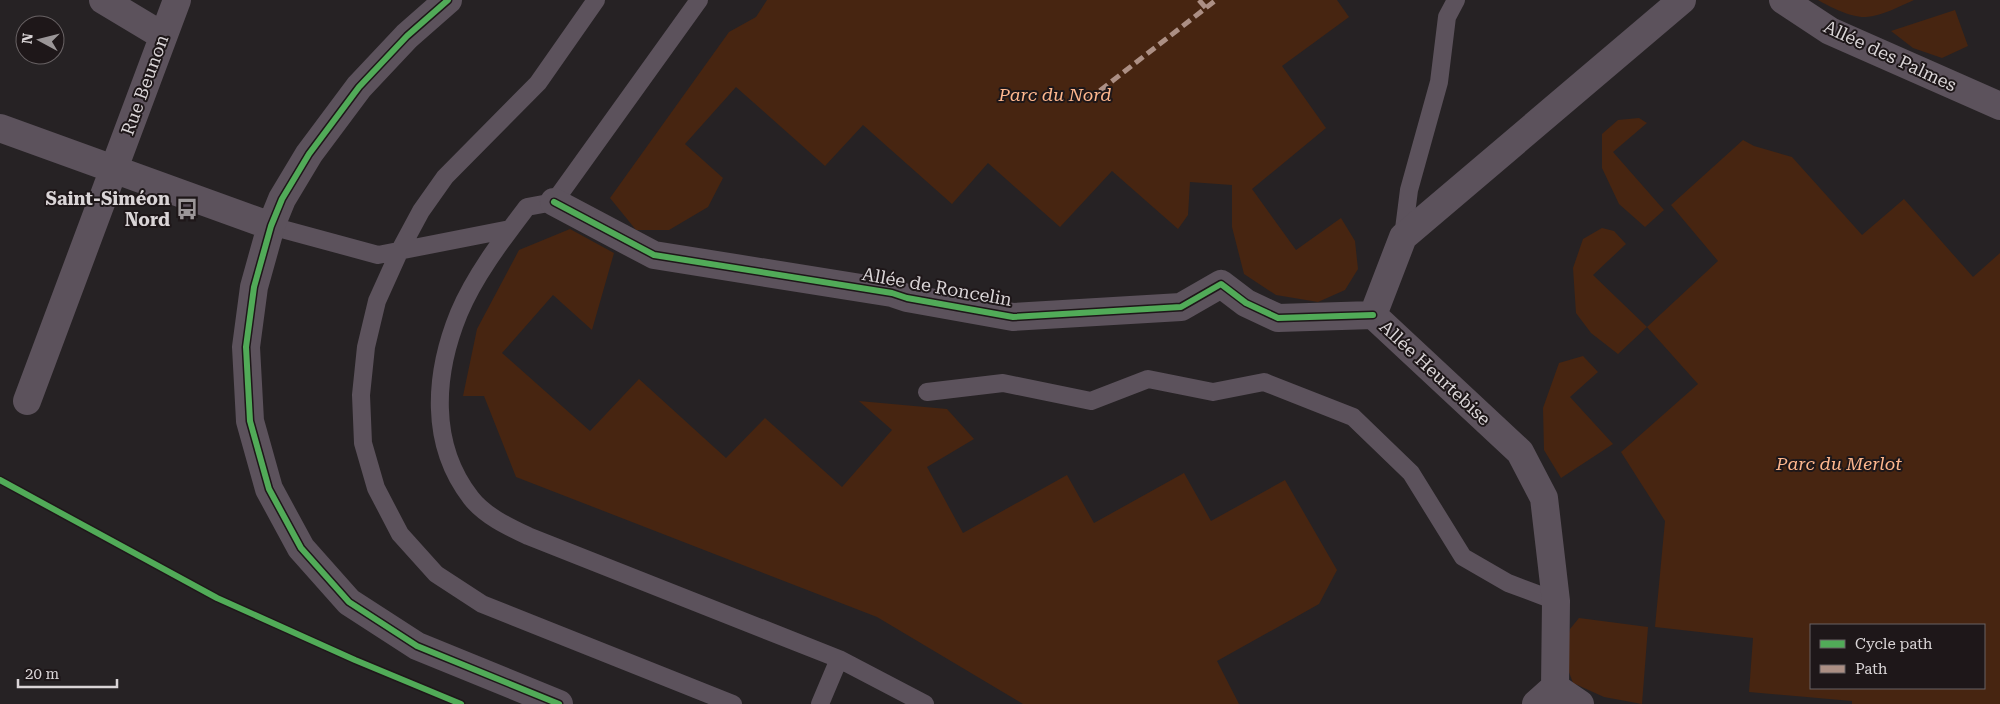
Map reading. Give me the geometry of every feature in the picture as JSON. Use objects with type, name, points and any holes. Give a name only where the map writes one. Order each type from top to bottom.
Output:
[{"type":"street","points":[[103,0],[163,36]]},
{"type":"street","name":"Rue Beunon","points":[[28,401],[177,0]]},
{"type":"street","points":[[448,0],[407,36],[358,87],[309,154],[282,199],[271,226],[254,287],[246,347],[250,421],[269,489],[301,548],[349,602],[417,646],[559,704]]},
{"type":"street","name":"Allée Heurtebise","points":[[1545,696],[1556,601],[1544,498],[1520,452],[1373,315],[1404,237],[1682,0]]},
{"type":"street","name":"Allée des Palmes","points":[[1783,0],[1830,31],[2000,106]]},
{"type":"street","points":[[0,128],[271,226]]},
{"type":"street","name":"Allée de Roncelin","points":[[554,202],[654,255],[892,293],[907,298],[1013,317],[1181,307],[1221,284],[1246,303],[1278,318],[1373,315]]},
{"type":"street","points":[[1545,696],[1580,704]]},
{"type":"lane","points":[[596,0],[538,83],[445,177],[421,211],[400,250],[377,301],[366,347],[361,396],[363,443],[376,488],[400,534],[436,574],[482,604],[732,704]]},
{"type":"lane","points":[[698,0],[688,17],[554,202],[527,207],[482,271],[459,313],[444,362],[439,404],[442,437],[454,468],[472,499],[500,522],[528,536],[839,659],[925,704]]},
{"type":"lane","points":[[1404,237],[1409,190],[1439,82],[1447,17],[1456,0]]},
{"type":"lane","points":[[271,226],[378,255],[510,229]]},
{"type":"lane","points":[[927,392],[1003,383],[1091,401],[1148,378],[1213,392],[1264,382],[1353,417],[1411,473],[1463,557],[1508,583],[1556,601]]},
{"type":"lane","points":[[820,704],[839,659]]},
{"type":"green space","name":"Parc du Nord","points":[[767,0],[1337,0],[1349,17],[1282,66],[1326,128],[1252,189],[1296,250],[1341,218],[1355,241],[1358,269],[1345,290],[1318,302],[1276,295],[1244,274],[1232,227],[1232,185],[1190,182],[1188,215],[1178,229],[1112,171],[1060,227],[988,163],[952,204],[863,125],[825,166],[736,87],[685,144],[723,178],[708,207],[669,230],[636,230],[610,198],[729,32],[756,17]]},
{"type":"green space","points":[[1818,0],[1914,0],[1885,13],[1860,17],[1835,9]]},
{"type":"green space","points":[[1955,10],[1968,46],[1942,58],[1913,48],[1891,31]]},
{"type":"green space","points":[[1639,118],[1647,123],[1613,152],[1664,210],[1645,227],[1619,204],[1602,168],[1602,134],[1618,120]]},
{"type":"green space","name":"Parc du Merlot","points":[[1743,140],[1754,146],[1792,157],[1862,235],[1904,199],[1973,277],[2000,253],[2000,704],[1852,704],[1852,701],[1749,692],[1753,638],[1655,627],[1665,521],[1621,452],[1698,384],[1647,327],[1718,261],[1671,205]]},
{"type":"green space","points":[[1602,228],[1614,231],[1626,244],[1593,275],[1647,327],[1618,354],[1591,333],[1576,313],[1573,268],[1583,239]]},
{"type":"green space","points":[[570,229],[614,253],[592,330],[553,295],[502,353],[590,431],[639,379],[726,458],[765,418],[842,487],[892,430],[859,401],[947,409],[974,439],[927,467],[963,533],[1067,475],[1094,523],[1184,473],[1211,521],[1285,480],[1337,570],[1319,604],[1217,661],[1239,704],[1023,704],[877,617],[516,477],[484,396],[463,396],[477,329],[519,250]]},
{"type":"green space","points":[[1583,356],[1598,372],[1570,397],[1613,444],[1561,478],[1544,450],[1543,408],[1559,363]]},
{"type":"green space","points":[[1579,618],[1648,627],[1642,704],[1604,697],[1573,683],[1563,656],[1570,629]]},
{"type":"marked path","points":[[1199,0],[1206,8]]},
{"type":"marked path","points":[[1088,100],[1216,0]]},
{"type":"cycle path","points":[[448,0],[407,36],[359,87],[309,154],[282,199],[271,226],[254,287],[246,347],[250,421],[269,489],[301,548],[349,602],[417,646],[559,704]]},
{"type":"cycle path","points":[[554,202],[654,255],[892,293],[907,298],[1013,317],[1181,307],[1221,284],[1246,303],[1278,318],[1373,315]]},
{"type":"cycle path","points":[[0,480],[217,598],[355,660],[461,704]]},
{"type":"place","name":"Saint-Siméon Nord","points":[[187,209]]}]
